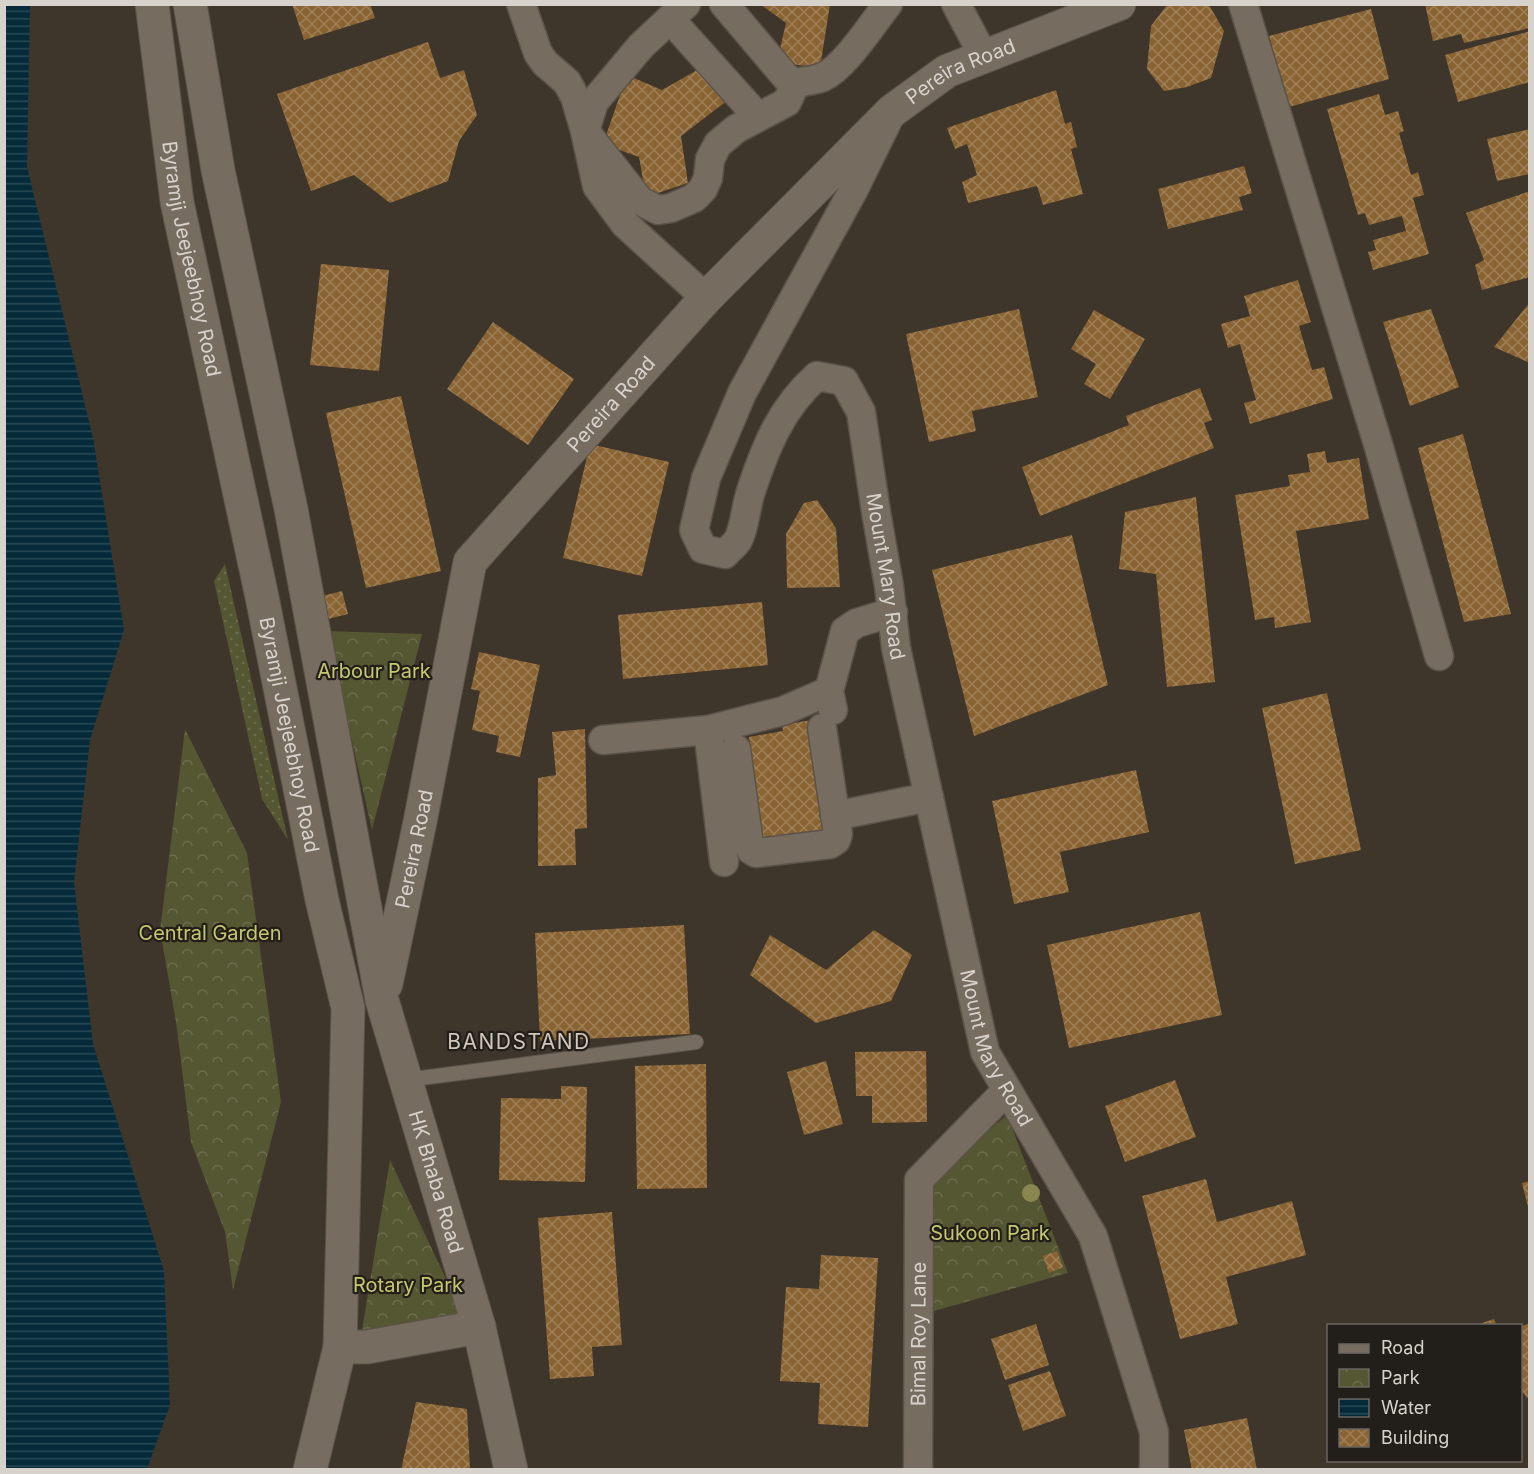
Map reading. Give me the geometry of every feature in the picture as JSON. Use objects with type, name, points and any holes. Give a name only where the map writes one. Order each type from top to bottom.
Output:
[{"type":"street","name":"Byramji Jeejeebhoy Road","points":[[152,4],[177,202],[242,500],[322,900],[348,1008],[340,1347],[310,1470]]},
{"type":"street","name":"Byramji Jeejeebhoy Road","points":[[190,4],[218,170],[291,509],[382,1000]]},
{"type":"street","points":[[521,4],[538,53],[545,63],[567,82],[575,97],[597,186],[618,215],[651,250],[706,298]]},
{"type":"street","points":[[585,131],[640,201],[658,210],[671,208],[694,198],[703,189],[708,178],[710,159],[718,144],[736,129],[787,102],[792,91],[791,83],[724,4]]},
{"type":"street","points":[[791,83],[818,78],[838,68],[888,4]]},
{"type":"street","points":[[956,4],[984,57]]},
{"type":"street","name":"Pereira Road","points":[[382,1000],[420,822],[470,562],[706,298],[892,111],[947,71],[1119,4]]},
{"type":"street","points":[[1243,4],[1378,444],[1439,656]]},
{"type":"street","points":[[585,131],[594,102],[641,46],[678,12],[758,117]]},
{"type":"street","name":"Mount Mary Road","points":[[892,111],[854,189],[742,393],[706,478],[694,530],[703,549],[725,554],[738,540],[750,492],[765,451],[777,425],[798,393],[817,376],[844,381],[861,412],[893,612],[896,648],[985,1052],[1093,1236],[1154,1432],[1154,1470]]},
{"type":"street","points":[[736,749],[749,844],[752,850],[756,853],[830,844],[836,840],[838,834],[828,710],[844,631],[857,623],[893,612]]},
{"type":"street","points":[[603,740],[708,730],[783,711],[828,710]]},
{"type":"street","points":[[708,730],[724,862]]},
{"type":"street","points":[[835,816],[929,797]]},
{"type":"street","points":[[348,1008],[382,1000]]},
{"type":"street","name":"HK Bhaba Road","points":[[382,1000],[479,1327],[511,1470]]},
{"type":"street","name":"Bimal Roy Lane","points":[[918,1470],[919,1180],[1007,1090]]},
{"type":"street","points":[[340,1347],[367,1347],[479,1327]]},
{"type":"lane","points":[[406,1080],[696,1042]]},
{"type":"green space","points":[[225,564],[288,840],[262,799],[214,581]]},
{"type":"green space","name":"Arbour Park","points":[[327,631],[422,634],[372,830]]},
{"type":"green space","name":"Central Garden","points":[[185,729],[247,853],[281,1102],[233,1290],[225,1232],[191,1142],[176,1022],[160,930]]},
{"type":"green space","name":"Sukoon Park","points":[[1007,1115],[1068,1273],[934,1311],[927,1181]]},
{"type":"green space","name":"Rotary Park","points":[[390,1160],[463,1315],[362,1330]]},
{"type":"water","points":[[30,4],[27,167],[93,438],[124,630],[90,740],[74,882],[93,1044],[164,1271],[170,1405],[147,1469],[5,1469],[4,5]]},
{"type":"building","points":[[292,4],[370,4],[375,18],[304,40]]},
{"type":"building","points":[[760,4],[830,4],[820,68],[777,62],[786,23]]},
{"type":"building","points":[[1425,4],[1530,4],[1530,28],[1464,43],[1461,34],[1433,41]]},
{"type":"building","points":[[1167,5],[1209,5],[1224,31],[1211,78],[1187,87],[1164,91],[1147,69],[1151,26]]},
{"type":"building","points":[[1371,9],[1389,79],[1289,107],[1269,36]]},
{"type":"building","points":[[1530,31],[1530,82],[1458,102],[1445,55]]},
{"type":"building","points":[[428,42],[440,78],[464,70],[477,115],[459,141],[448,181],[390,203],[354,175],[311,191],[277,94]]},
{"type":"building","points":[[706,65],[728,100],[681,136],[688,183],[646,197],[639,157],[603,144],[627,75],[662,90]]},
{"type":"building","points":[[1056,90],[1065,124],[1071,122],[1077,147],[1071,149],[1083,194],[1043,205],[1037,186],[968,203],[962,182],[977,175],[967,144],[955,149],[947,128]]},
{"type":"building","points":[[1379,94],[1385,115],[1398,111],[1404,131],[1399,133],[1411,175],[1418,172],[1424,195],[1413,198],[1429,254],[1373,270],[1368,252],[1376,250],[1373,240],[1406,231],[1402,216],[1369,225],[1365,213],[1358,215],[1327,109]]},
{"type":"building","points":[[1530,129],[1530,174],[1497,181],[1487,139]]},
{"type":"building","points":[[1244,166],[1252,193],[1239,197],[1243,210],[1168,229],[1158,189]]},
{"type":"building","points":[[1530,191],[1530,277],[1482,290],[1475,265],[1484,260],[1466,213]]},
{"type":"building","points":[[321,264],[389,270],[379,371],[310,365]]},
{"type":"building","points":[[1298,280],[1311,322],[1299,326],[1312,370],[1324,367],[1333,399],[1250,424],[1244,403],[1256,400],[1240,344],[1228,348],[1221,324],[1250,316],[1244,296]]},
{"type":"building","points":[[1530,302],[1530,363],[1494,347]]},
{"type":"building","points":[[1019,309],[1038,397],[972,411],[976,431],[929,442],[906,334]]},
{"type":"building","points":[[1431,309],[1459,387],[1410,406],[1383,322]]},
{"type":"building","points":[[1094,310],[1145,339],[1110,399],[1084,384],[1096,364],[1071,349]]},
{"type":"building","points":[[493,322],[574,379],[528,445],[447,389]]},
{"type":"building","points":[[1200,388],[1212,420],[1204,423],[1214,448],[1040,516],[1022,467],[1129,425],[1126,416]]},
{"type":"building","points":[[401,396],[441,571],[366,588],[326,413]]},
{"type":"building","points":[[1463,434],[1511,614],[1464,622],[1418,448]]},
{"type":"building","points":[[590,444],[669,462],[642,576],[563,558]]},
{"type":"building","points":[[1325,451],[1327,463],[1359,458],[1369,519],[1296,531],[1311,622],[1275,628],[1274,617],[1255,620],[1235,495],[1290,486],[1288,475],[1310,472],[1307,454]]},
{"type":"building","points":[[1196,497],[1215,682],[1167,687],[1156,574],[1119,569],[1125,512]]},
{"type":"building","points":[[817,500],[836,528],[840,587],[787,588],[786,534],[804,503]]},
{"type":"building","points":[[1072,535],[1108,685],[974,736],[932,570]]},
{"type":"building","points":[[342,591],[348,614],[328,619],[322,596]]},
{"type":"building","points":[[762,602],[768,665],[623,679],[618,615]]},
{"type":"building","points":[[479,652],[540,665],[520,757],[496,752],[499,736],[472,730],[480,691],[471,689]]},
{"type":"building","points":[[1327,693],[1361,850],[1295,864],[1262,708]]},
{"type":"building","points":[[812,720],[828,834],[760,842],[749,737],[783,731],[782,725]]},
{"type":"building","points":[[585,729],[587,828],[575,829],[576,865],[538,866],[538,778],[556,775],[552,732]]},
{"type":"building","points":[[1136,770],[1149,832],[1060,852],[1069,892],[1014,904],[992,801]]},
{"type":"building","points":[[1200,912],[1222,1015],[1069,1048],[1047,945]]},
{"type":"building","points":[[684,925],[690,1034],[540,1041],[535,933]]},
{"type":"building","points":[[874,930],[912,955],[891,1001],[816,1023],[750,975],[770,935],[826,970]]},
{"type":"building","points":[[926,1051],[927,1122],[872,1123],[872,1096],[856,1096],[855,1052]]},
{"type":"building","points":[[826,1061],[843,1124],[804,1135],[787,1072]]},
{"type":"building","points":[[706,1064],[707,1188],[637,1189],[635,1066]]},
{"type":"building","points":[[1175,1080],[1196,1137],[1125,1162],[1105,1106]]},
{"type":"building","points":[[561,1086],[587,1087],[585,1182],[499,1180],[501,1098],[561,1099]]},
{"type":"building","points":[[1206,1179],[1217,1222],[1292,1201],[1306,1255],[1226,1277],[1238,1324],[1180,1339],[1142,1196]]},
{"type":"building","points":[[1530,1181],[1530,1211],[1529,1211],[1522,1183]]},
{"type":"building","points":[[612,1212],[622,1345],[592,1347],[594,1376],[550,1379],[538,1218]]},
{"type":"building","points":[[1057,1251],[1063,1267],[1049,1273],[1043,1256]]},
{"type":"building","points":[[821,1255],[878,1258],[868,1427],[818,1424],[820,1383],[780,1381],[786,1287],[819,1289]]},
{"type":"building","points":[[1494,1319],[1496,1324],[1479,1324]]},
{"type":"building","points":[[1530,1323],[1530,1397],[1527,1398],[1522,1391],[1522,1326]]},
{"type":"building","points":[[1036,1324],[1049,1365],[1005,1380],[991,1339]]},
{"type":"building","points":[[1050,1371],[1066,1416],[1023,1431],[1008,1385]]},
{"type":"building","points":[[416,1402],[467,1409],[470,1470],[401,1470]]},
{"type":"building","points":[[1247,1418],[1257,1470],[1192,1470],[1184,1430]]},
{"type":"district","name":"BANDSTAND","points":[[519,1042]]}]
